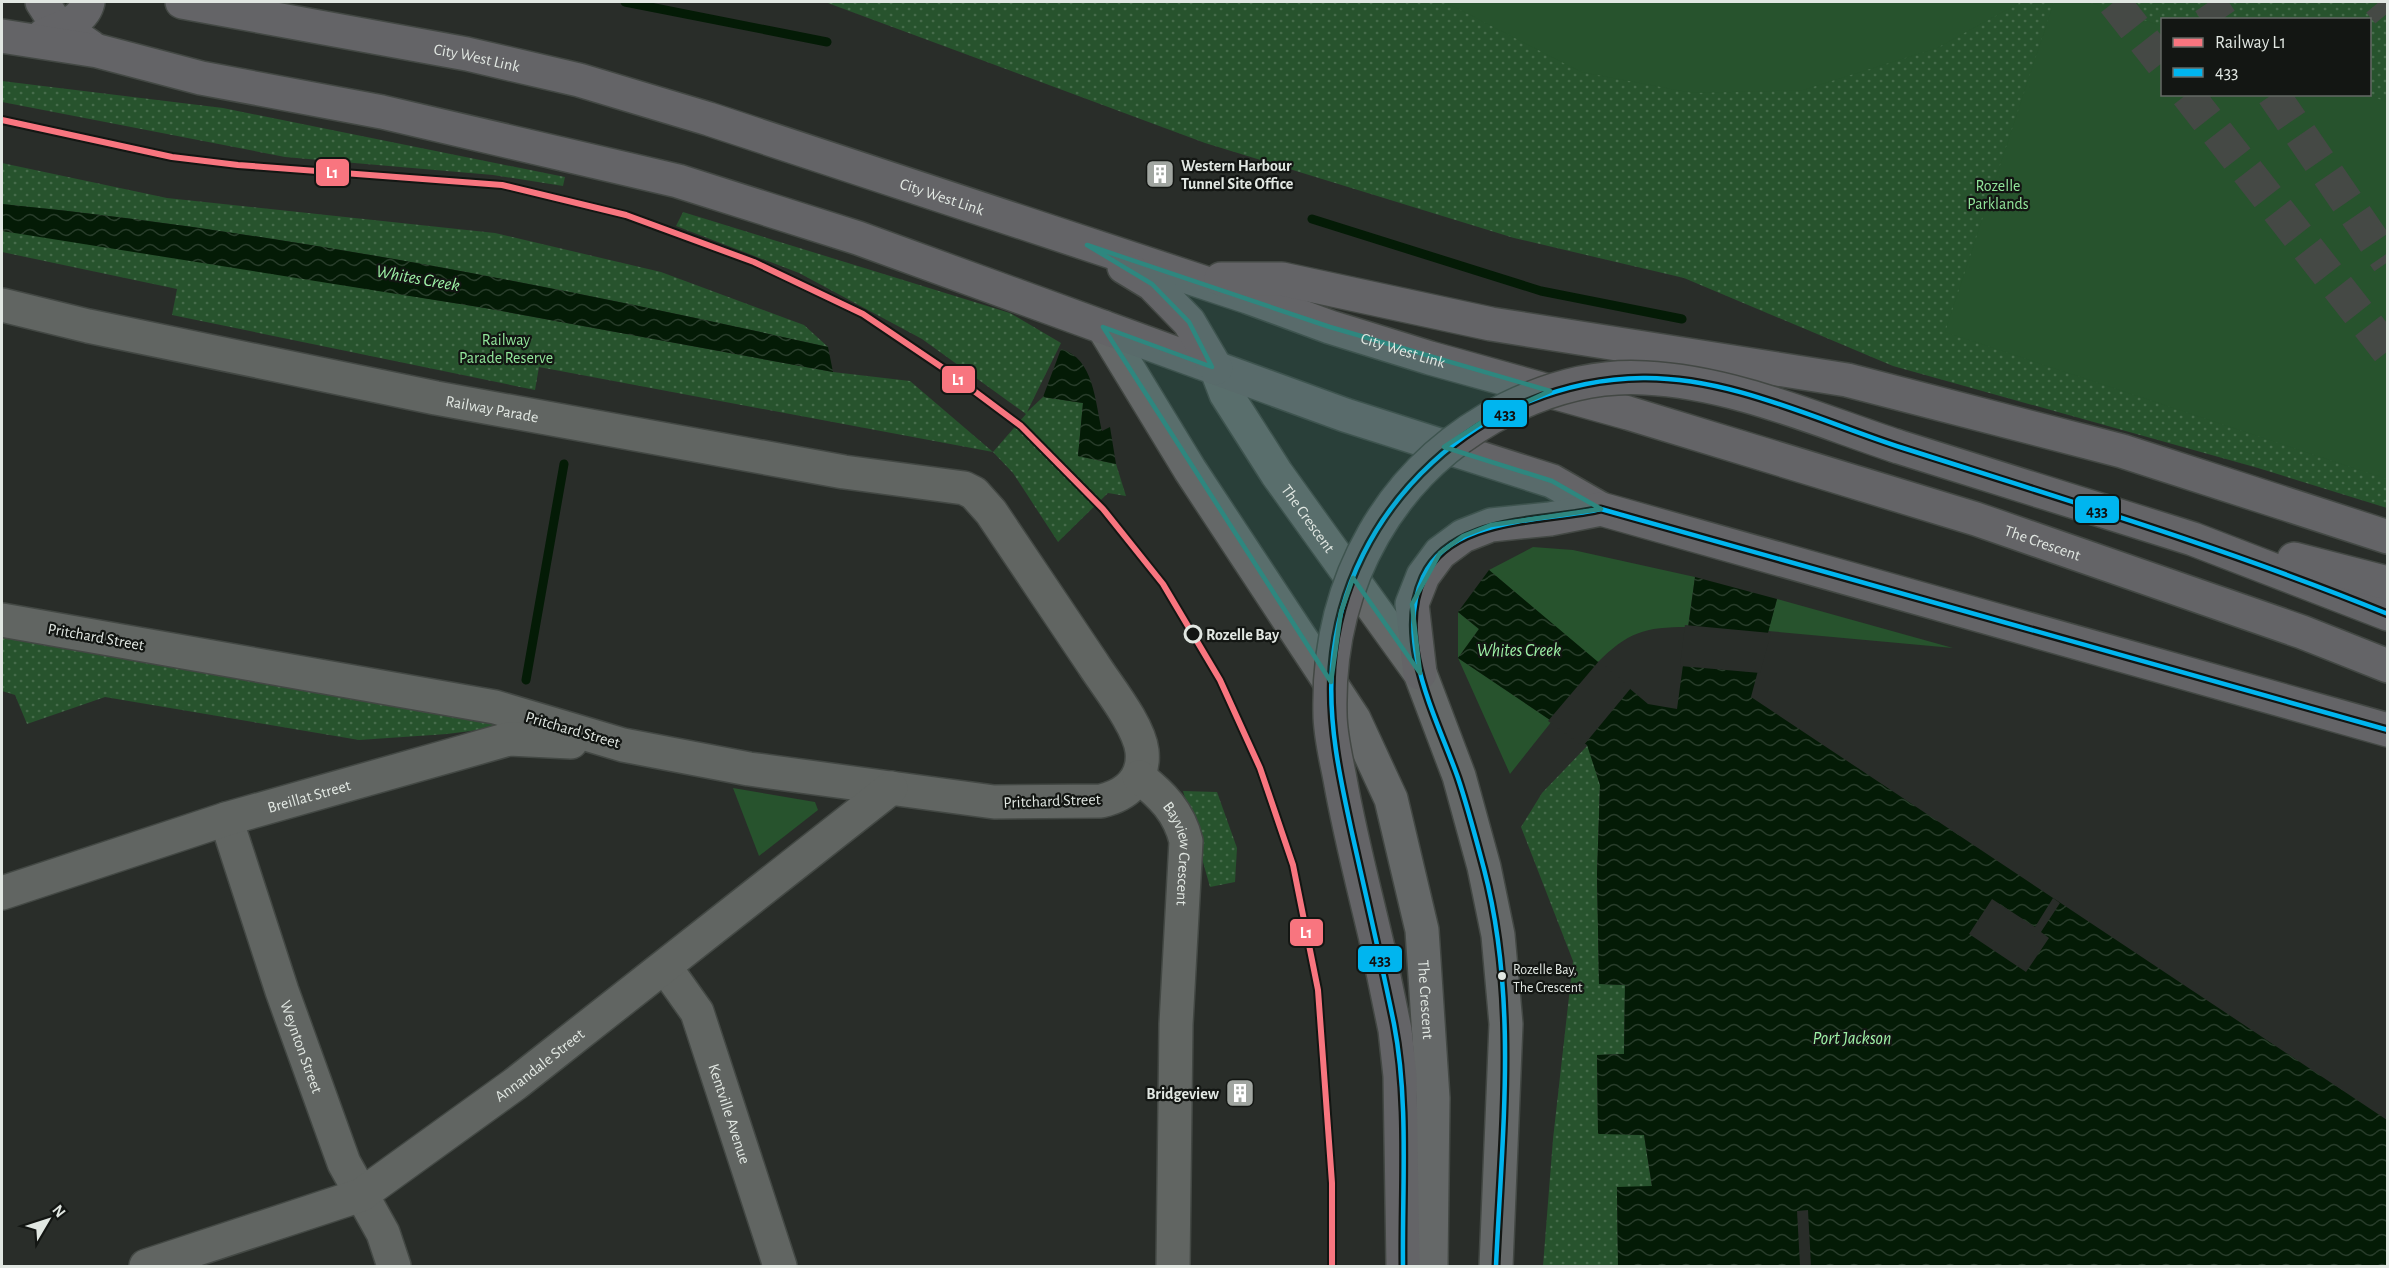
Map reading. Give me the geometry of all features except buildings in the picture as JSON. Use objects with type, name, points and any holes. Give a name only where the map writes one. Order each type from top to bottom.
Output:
[{"type":"highway","points":[[42,2],[55,22],[98,51]]},
{"type":"highway","points":[[16,38],[71,23],[86,9],[88,2]]},
{"type":"highway","name":"City West Link","points":[[182,2],[467,54],[579,80],[709,119],[1430,358],[1692,432]]},
{"type":"highway","points":[[16,38],[98,51],[201,78],[382,112],[678,181],[858,238],[1103,327],[1221,381],[1345,415],[1552,481],[1601,509],[2388,730]]},
{"type":"highway","points":[[1087,245],[1152,284],[1189,322],[1221,381]]},
{"type":"highway","points":[[1195,280],[1282,279],[1491,324],[1847,380],[2122,451],[2388,537]]},
{"type":"highway","points":[[1404,1266],[1400,1076],[1395,1030],[1336,759],[1330,716],[1331,670],[1341,612],[1366,547],[1384,516],[1426,464],[1453,441],[1482,422],[1529,398],[1590,381],[1643,378],[1728,391],[1896,446],[2193,538],[2388,614]]},
{"type":"highway","name":"The Crescent","points":[[1692,432],[2077,553],[2302,632],[2388,666]]},
{"type":"highway","points":[[1420,673],[1412,604],[1423,576],[1440,553],[1463,536],[1491,525],[1550,519],[1601,509]]},
{"type":"highway","points":[[2193,538],[2294,559],[2388,583]]},
{"type":"main road","name":"The Crescent","points":[[1103,327],[1196,480],[1354,719],[1391,799],[1422,930],[1433,1098],[1431,1266]]},
{"type":"main road","name":"The Crescent","points":[[1221,381],[1277,474],[1420,673],[1459,776],[1484,867],[1498,935],[1506,1024],[1496,1266]]},
{"type":"street","name":"Railway Parade","points":[[2,305],[88,326],[436,398],[844,472],[950,485],[974,493],[983,501],[1138,735],[1142,748],[1139,777]]},
{"type":"street","name":"Pritchard Street","points":[[2,620],[495,707],[623,744],[749,769],[993,802],[1082,803],[1114,798],[1128,789],[1139,777]]},
{"type":"street","name":"Breillat Street","points":[[2,892],[226,819],[509,739],[623,744]]},
{"type":"street","name":"Bayview Crescent","points":[[1139,777],[1172,808],[1182,824],[1186,841],[1176,1024],[1173,1266]]},
{"type":"street","name":"Annandale Street","points":[[146,1266],[361,1195],[515,1084],[891,788]]},
{"type":"street","name":"Weynton Street","points":[[226,819],[282,991],[344,1163],[383,1233],[394,1266]]},
{"type":"street","name":"Kentville Avenue","points":[[665,967],[697,1012],[780,1266]]},
{"type":"highlighted area","points":[[1087,245],[1330,327],[1550,391],[1482,422],[1444,447],[1552,481],[1601,509],[1491,525],[1463,536],[1440,553],[1412,604],[1420,673],[1353,578],[1341,612],[1331,682],[1103,327],[1212,367],[1189,322],[1152,284]]},
{"type":"green space","name":"Rozelle Parklands","points":[[825,2],[2387,2],[2387,508],[2258,468],[1893,366],[1684,278],[1514,238],[1205,143]]},
{"type":"green space","points":[[1445,2],[2021,2],[1937,48],[1803,90],[1693,93],[1581,72]]},
{"type":"green space","points":[[2054,2],[2088,2],[2161,26],[2161,96],[2371,96],[2387,102],[2387,479],[1945,332]]},
{"type":"green space","points":[[2,81],[223,108],[565,177],[563,186],[493,175],[285,157],[2,102]]},
{"type":"green space","points":[[2,163],[167,198],[495,233],[661,272],[804,325],[828,347],[520,282],[314,245],[2,204]]},
{"type":"green space","points":[[683,212],[1010,313],[1061,343],[1027,412],[1043,397],[1083,403],[1078,456],[1116,464],[1126,496],[1108,493],[1058,542],[1013,473],[993,452],[1026,414],[922,339],[799,273],[676,226]]},
{"type":"green space","name":"Railway Parade Reserve","points":[[2,231],[485,308],[833,372],[910,381],[993,452],[539,367],[535,390],[172,315],[177,289],[2,252]]},
{"type":"green space","points":[[1533,547],[1573,550],[1695,577],[1688,627],[1660,628],[1638,633],[1618,644],[1597,663],[1489,570]]},
{"type":"green space","points":[[1777,599],[1953,648],[1768,631]]},
{"type":"green space","points":[[1458,612],[1479,629],[1458,658]]},
{"type":"green space","points":[[2,635],[518,725],[447,734],[359,740],[105,697],[27,724],[15,695],[2,691]]},
{"type":"green space","points":[[1458,658],[1552,721],[1510,774]]},
{"type":"green space","points":[[1588,745],[1600,785],[1597,875],[1599,984],[1625,985],[1624,1054],[1597,1055],[1598,1133],[1644,1135],[1652,1187],[1617,1188],[1618,1266],[1543,1266],[1553,1139],[1573,961],[1521,827],[1542,793]]},
{"type":"green space","points":[[733,788],[815,802],[818,810],[759,856]]},
{"type":"green space","points":[[1183,791],[1217,792],[1237,848],[1235,882],[1210,887]]},
{"type":"water","name":"Whites Creek","points":[[2,204],[314,245],[520,282],[828,347],[833,372],[485,308],[2,231]]},
{"type":"water","points":[[1061,349],[1072,354],[1087,371],[1095,395],[1102,431],[1110,427],[1116,464],[1078,456],[1083,403],[1043,397]]},
{"type":"water","name":"Port Jackson","points":[[1489,570],[1648,704],[1677,709],[1695,577],[1777,599],[1751,697],[2387,1120],[2387,1266],[1618,1266],[1617,1187],[1652,1186],[1644,1135],[1598,1134],[1597,1055],[1624,1054],[1625,985],[1599,984],[1597,875],[1600,785],[1587,745],[1458,658],[1479,629],[1458,612]]},
{"type":"pier","points":[[1685,625],[1771,633],[1760,673],[1680,666]]},
{"type":"pier","points":[[1599,661],[1631,688],[1583,746],[1548,721]]},
{"type":"pier","points":[[2053,898],[2060,903],[2041,932],[2049,938],[2026,972],[1969,934],[1992,899],[2035,927]]},
{"type":"pier","points":[[1808,1210],[1811,1266],[1800,1266],[1797,1211]]},
{"type":"waterway","points":[[625,2],[827,42]]},
{"type":"waterway","points":[[1312,219],[1541,291],[1682,319]]},
{"type":"waterway","points":[[526,680],[564,464]]},
{"type":"tunnel","points":[[2114,2],[2161,62]]},
{"type":"tunnel","points":[[2209,2],[2220,18]]},
{"type":"tunnel","points":[[2379,2],[2388,13]]},
{"type":"tunnel","points":[[2189,96],[2388,351]]},
{"type":"tunnel","points":[[2274,96],[2388,262]]},
{"type":"rail line","name":"L1","points":[[2,120],[172,157],[238,165],[502,185],[626,215],[754,262],[863,314],[946,370],[1021,426],[1103,509],[1163,584],[1220,680],[1260,768],[1293,865],[1318,990],[1332,1183],[1332,1266]]},
{"type":"transit line","name":"433","points":[[1403,1266],[1404,1145],[1399,1053],[1339,771],[1333,730],[1332,667],[1342,608],[1363,554],[1393,505],[1432,463],[1477,428],[1529,401],[1584,384],[1643,378],[1709,385],[1775,402],[1903,448],[2147,526],[2268,568],[2388,614]]},
{"type":"transit line","name":"433","points":[[1496,1266],[1505,1067],[1501,967],[1495,918],[1469,812],[1422,679],[1413,627],[1415,602],[1423,577],[1436,557],[1455,542],[1501,525],[1601,509],[2388,730]]},
{"type":"place","name":"Western Harbour Tunnel Site Office","points":[[1160,174]]},
{"type":"place","name":"Rozelle Bay","points":[[1193,634]]},
{"type":"place","name":"Rozelle Bay, The Crescent","points":[[1502,976]]},
{"type":"place","name":"Bridgeview","points":[[1240,1093]]}]
